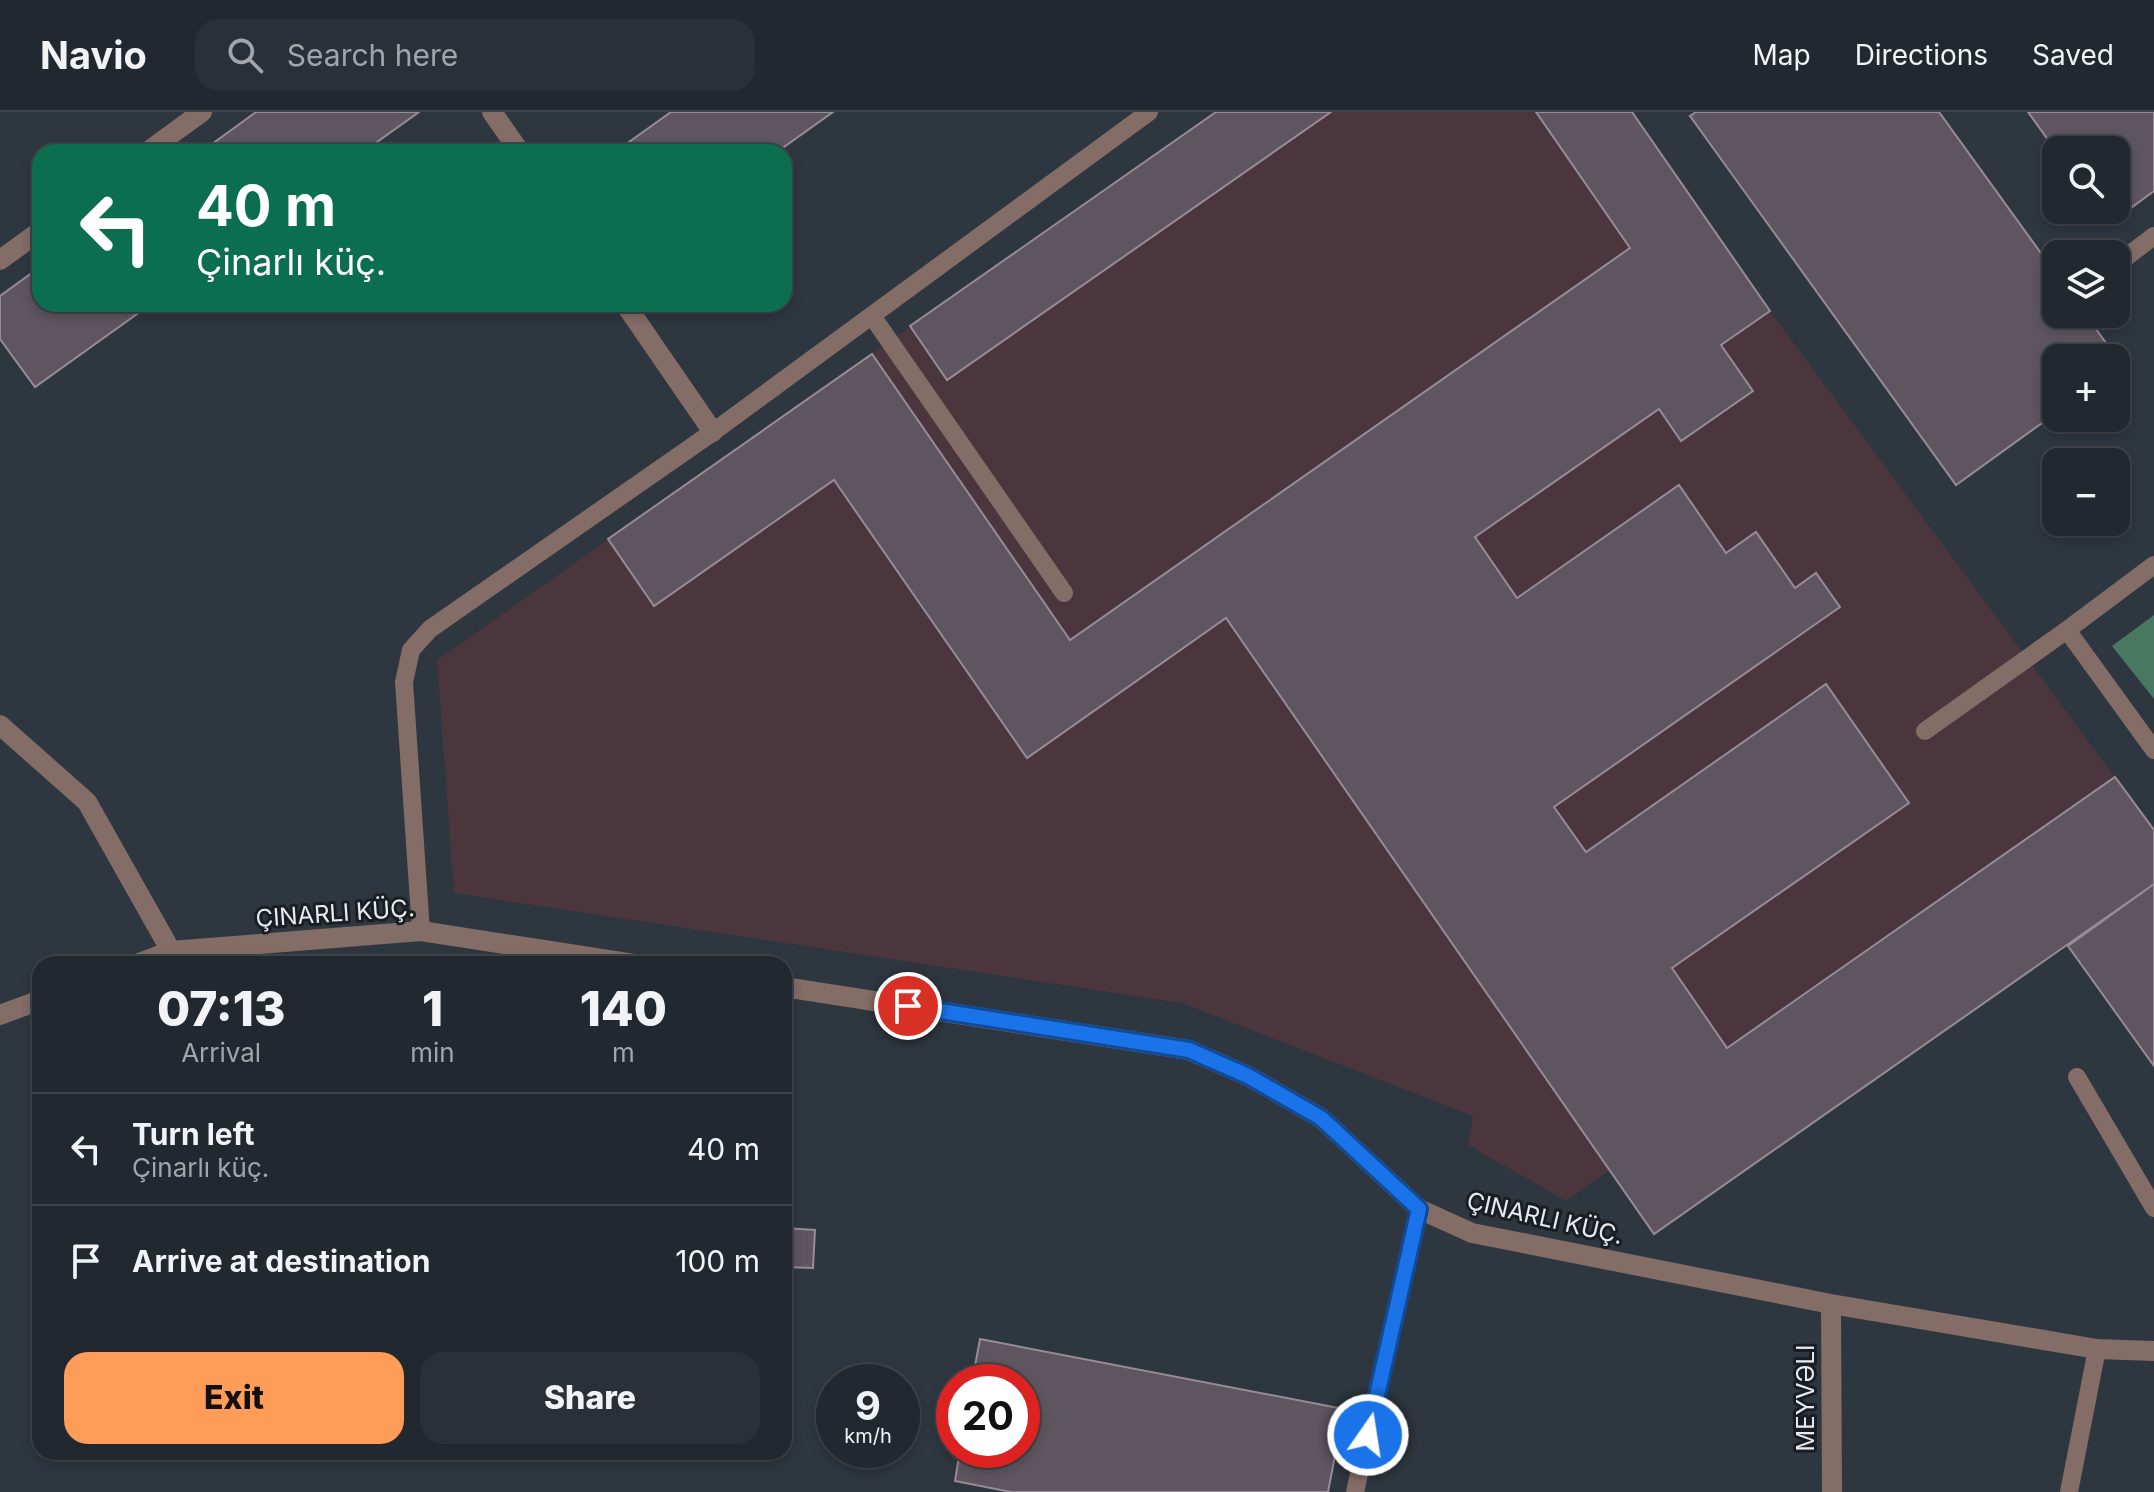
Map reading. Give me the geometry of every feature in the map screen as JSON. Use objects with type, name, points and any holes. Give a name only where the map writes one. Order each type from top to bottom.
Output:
[{"type":"street","points":[[158,144],[202,112]]},
{"type":"street","points":[[492,112],[514,144]]},
{"type":"street","points":[[0,260],[32,237]]},
{"type":"street","points":[[630,312],[713,432]]},
{"type":"street","points":[[0,725],[87,802],[171,951]]},
{"type":"street","points":[[158,956],[171,951],[421,931],[582,956]]},
{"type":"street","points":[[792,988],[1189,1050],[1248,1076],[1321,1118],[1419,1209],[1472,1233],[1831,1304],[2097,1349],[2154,1351]]},
{"type":"street","points":[[0,1015],[32,1003]]},
{"type":"street","name":"MEYVƏLI","points":[[1831,1304],[1832,1492]]},
{"type":"lane","points":[[421,931],[404,682],[411,650],[430,629],[713,432],[1149,112]]},
{"type":"lane","points":[[2130,254],[2154,236]]},
{"type":"lane","points":[[872,316],[1064,593]]},
{"type":"lane","points":[[1925,731],[2154,565]]},
{"type":"lane","points":[[2067,630],[2154,750]]},
{"type":"lane","points":[[2077,1077],[2154,1208]]},
{"type":"lane","points":[[1355,1492],[1419,1209]]},
{"type":"lane","points":[[2069,1492],[2097,1349]]},
{"type":"shaded area","points":[[1216,112],[1632,112],[1770,311],[2154,830],[2154,884],[1654,1234],[1610,1170],[1566,1201],[1468,1145],[1473,1116],[1182,1003],[454,893],[437,660]]},
{"type":"green space","points":[[2154,615],[2154,699],[2112,646]]},
{"type":"building","points":[[256,112],[419,112],[374,144],[212,144]]},
{"type":"building","points":[[671,112],[833,112],[788,144],[626,144]]},
{"type":"building","points":[[1216,112],[1331,112],[947,380],[910,326]]},
{"type":"building","points":[[1536,112],[1632,112],[1770,311],[1721,345],[1753,391],[1681,441],[1659,409],[1475,537],[1517,598],[1679,485],[1726,553],[1756,532],[1795,588],[1816,573],[1840,607],[1554,807],[1586,852],[1826,684],[1909,803],[1672,968],[1727,1048],[2115,777],[2154,830],[2154,884],[1654,1234],[1226,618],[1027,758],[834,480],[654,606],[608,539],[872,354],[1070,640],[1630,248]]},
{"type":"building","points":[[1696,112],[1939,112],[2042,255],[2042,328],[2095,328],[2107,344],[2042,344],[2042,423],[1956,485],[1690,116]]},
{"type":"building","points":[[2028,112],[2154,112],[2154,191],[2130,209],[2130,136],[2045,136]]},
{"type":"building","points":[[32,273],[32,312],[140,312],[35,387],[0,339],[0,296]]},
{"type":"building","points":[[2154,884],[2154,1066],[2068,946]]},
{"type":"building","points":[[792,1229],[815,1230],[813,1268],[792,1267]]},
{"type":"building","points":[[980,1339],[1344,1409],[1328,1492],[1011,1492],[955,1481],[957,1468],[1040,1468],[1040,1364],[975,1364]]},
{"type":"route","points":[[908,1006],[1189,1050],[1248,1076],[1321,1118],[1400,1191],[1419,1209],[1368,1435]]}]
